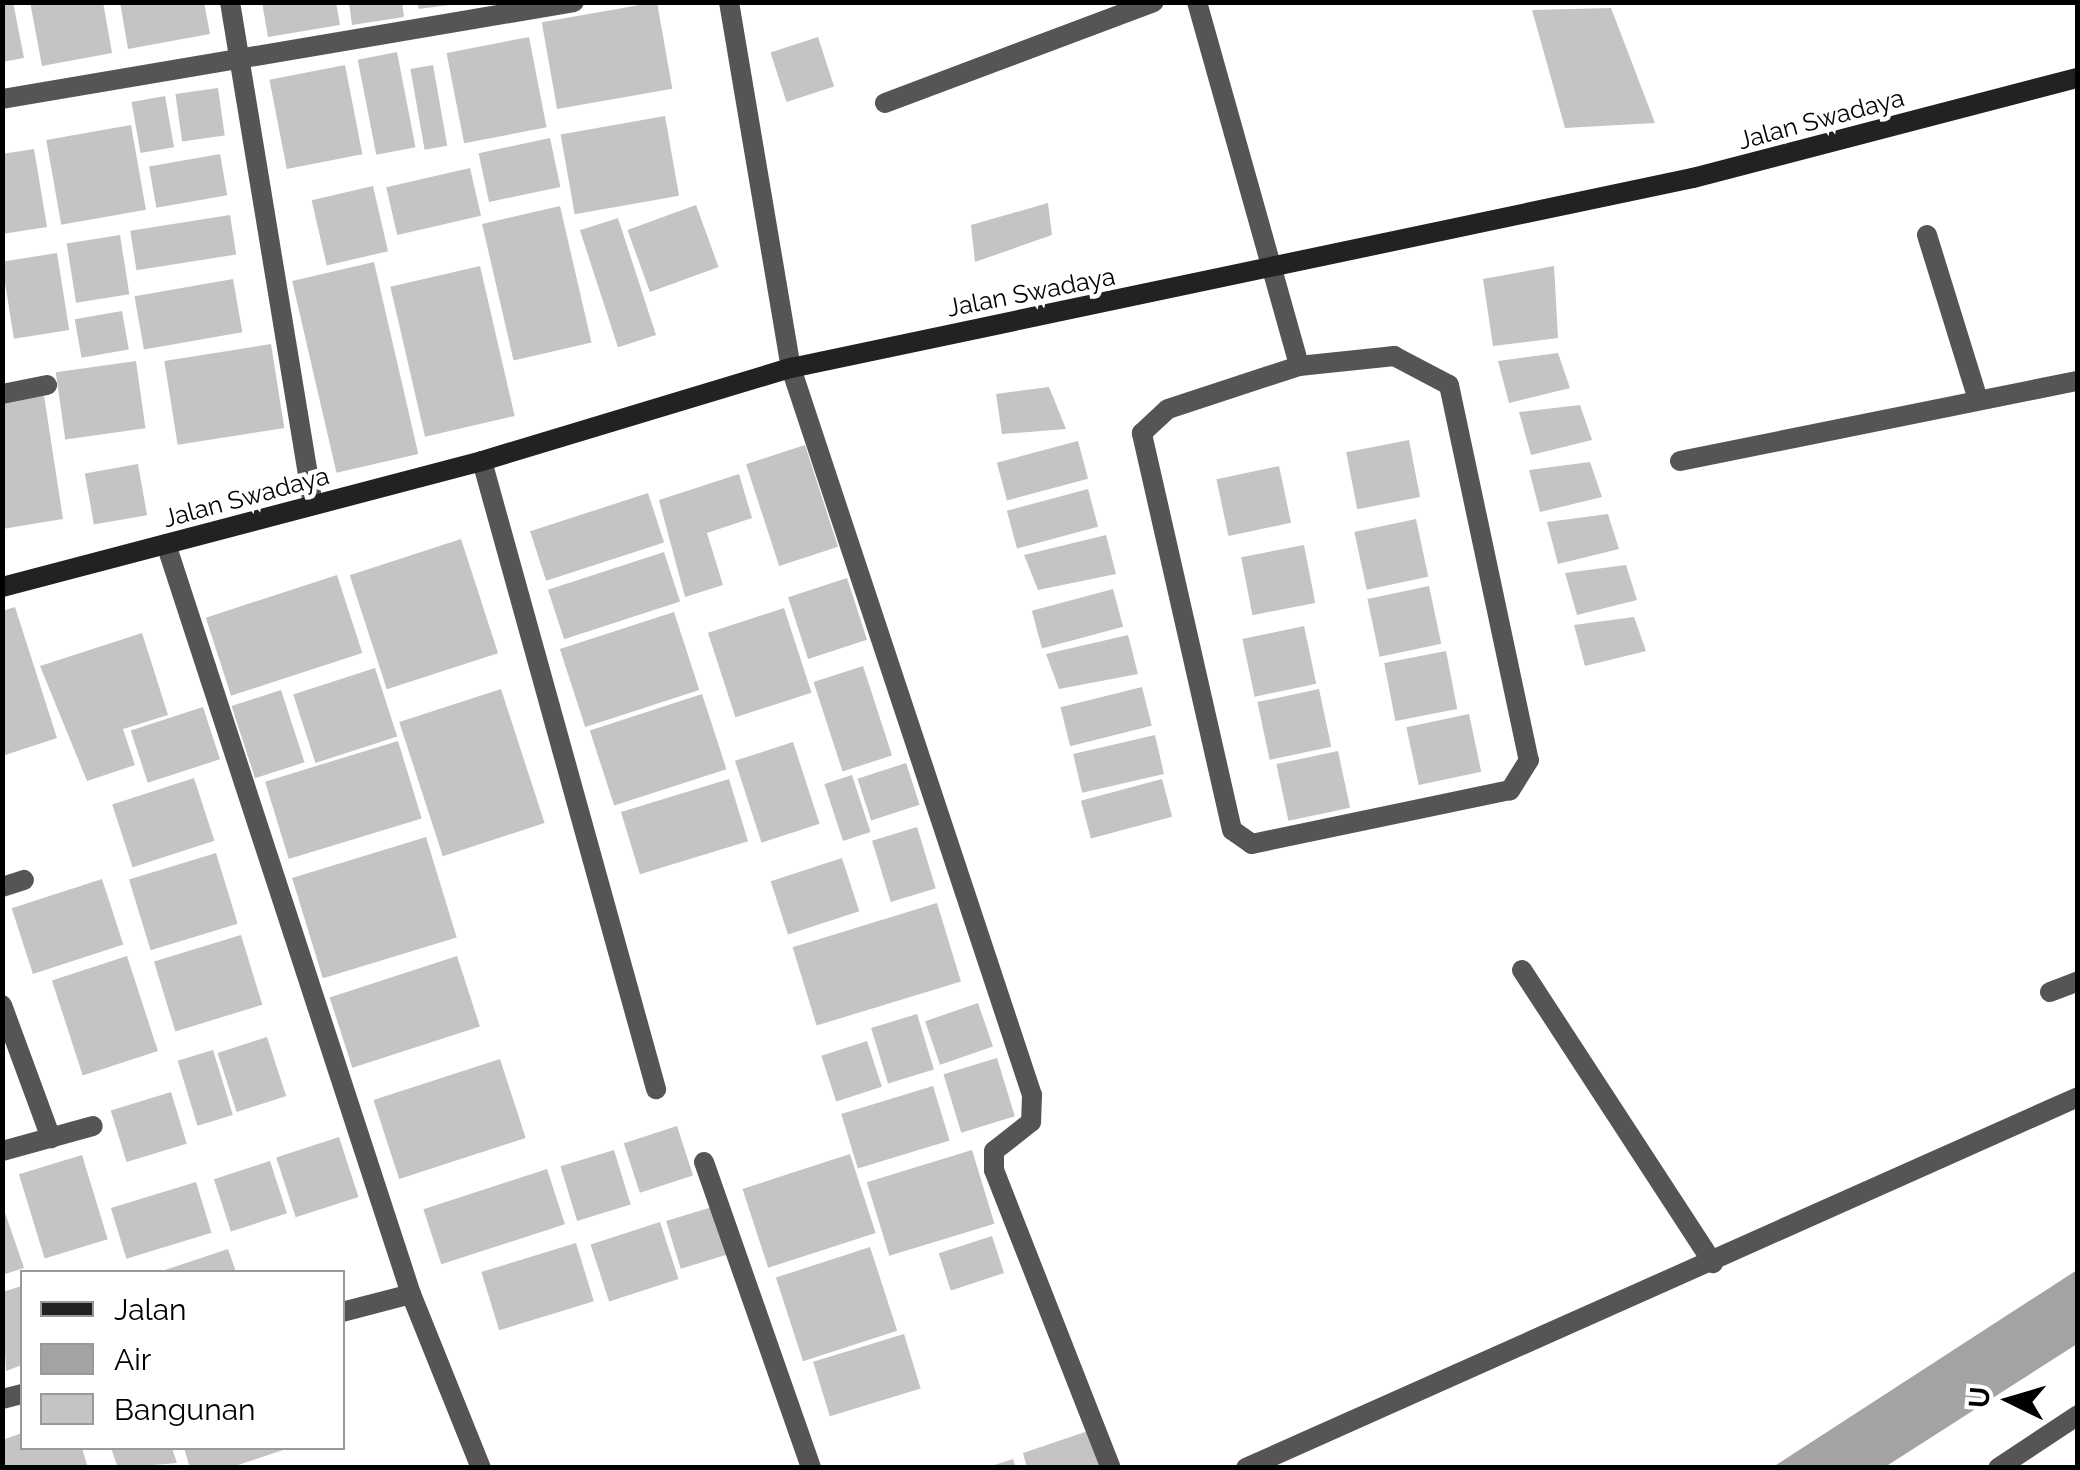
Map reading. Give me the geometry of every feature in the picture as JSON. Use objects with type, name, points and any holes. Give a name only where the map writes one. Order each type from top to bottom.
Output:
[{"type":"street","points":[[230,2],[313,505]]},
{"type":"street","points":[[2,98],[239,53],[574,2]]},
{"type":"street","points":[[728,2],[791,368],[1032,1095],[1032,1122],[994,1151],[994,1170],[1111,1468]]},
{"type":"street","points":[[886,103],[1154,2]]},
{"type":"street","points":[[1196,2],[1299,366]]},
{"type":"street","name":"Jalan Swadaya","points":[[2,587],[482,461],[791,368],[1693,178],[2078,78]]},
{"type":"street","points":[[1927,235],[1978,400]]},
{"type":"street","points":[[1394,356],[1449,385],[1529,760],[1510,790],[1252,844],[1232,830],[1139,448],[1152,420],[1168,409],[1299,366],[1394,356]]},
{"type":"street","points":[[1680,462],[2078,381]]},
{"type":"street","points":[[2,394],[47,385]]},
{"type":"street","points":[[482,461],[656,1089]]},
{"type":"street","points":[[166,544],[411,1294],[482,1468]]},
{"type":"street","points":[[2,887],[24,880]]},
{"type":"street","points":[[1522,970],[1713,1263]]},
{"type":"street","points":[[2050,992],[2078,981]]},
{"type":"street","points":[[2,1005],[51,1138]]},
{"type":"street","points":[[1246,1468],[2078,1097]]},
{"type":"street","points":[[2,1151],[94,1126]]},
{"type":"street","points":[[704,1162],[810,1468]]},
{"type":"street","points":[[345,1311],[411,1294]]},
{"type":"street","points":[[1998,1468],[2078,1415]]},
{"type":"water","points":[[2077,1270],[2077,1344],[1885,1467],[1773,1467]]},
{"type":"building","points":[[2,2],[13,2],[24,58],[2,62]]},
{"type":"building","points":[[30,2],[103,2],[112,53],[42,66]]},
{"type":"building","points":[[120,2],[204,2],[210,34],[128,49]]},
{"type":"building","points":[[262,2],[336,2],[340,25],[268,37]]},
{"type":"building","points":[[349,2],[402,2],[404,17],[352,25]]},
{"type":"building","points":[[417,2],[448,2],[449,5],[419,9]]},
{"type":"building","points":[[657,2],[672,89],[557,109],[542,22]]},
{"type":"building","points":[[1611,8],[1655,123],[1565,128],[1532,10]]},
{"type":"building","points":[[529,37],[547,127],[464,143],[447,53]]},
{"type":"building","points":[[818,37],[834,86],[787,102],[770,52]]},
{"type":"building","points":[[397,52],[416,147],[376,155],[358,60]]},
{"type":"building","points":[[345,65],[362,154],[287,169],[269,80]]},
{"type":"building","points":[[433,65],[447,146],[425,150],[410,69]]},
{"type":"building","points":[[218,88],[225,136],[182,142],[175,94]]},
{"type":"building","points":[[165,96],[174,147],[141,153],[132,102]]},
{"type":"building","points":[[665,116],[679,196],[575,214],[561,134]]},
{"type":"building","points":[[131,125],[146,210],[61,225],[46,140]]},
{"type":"building","points":[[550,138],[560,187],[489,202],[479,153]]},
{"type":"building","points":[[34,149],[47,227],[2,234],[2,154]]},
{"type":"building","points":[[220,154],[227,195],[156,208],[149,167]]},
{"type":"building","points":[[470,168],[481,216],[397,235],[386,187]]},
{"type":"building","points":[[373,186],[388,251],[327,265],[312,200]]},
{"type":"building","points":[[1048,203],[1052,235],[975,262],[971,225]]},
{"type":"building","points":[[696,205],[719,267],[650,292],[627,230]]},
{"type":"building","points":[[560,206],[591,342],[514,360],[482,224]]},
{"type":"building","points":[[230,215],[236,255],[137,270],[130,231]]},
{"type":"building","points":[[618,218],[656,335],[618,347],[580,230]]},
{"type":"building","points":[[120,235],[129,294],[76,303],[67,243]]},
{"type":"building","points":[[57,253],[69,330],[14,339],[2,262]]},
{"type":"building","points":[[374,262],[418,454],[336,473],[292,281]]},
{"type":"building","points":[[480,266],[515,416],[425,437],[390,287]]},
{"type":"building","points":[[1554,266],[1558,338],[1493,346],[1483,279]]},
{"type":"building","points":[[233,279],[242,332],[144,350],[135,296]]},
{"type":"building","points":[[122,311],[129,349],[82,358],[75,319]]},
{"type":"building","points":[[271,344],[284,428],[178,445],[164,361]]},
{"type":"building","points":[[1558,353],[1570,388],[1509,403],[1498,361]]},
{"type":"building","points":[[136,361],[145,428],[65,440],[56,372]]},
{"type":"building","points":[[1049,387],[1066,429],[1002,434],[996,394]]},
{"type":"building","points":[[43,389],[63,519],[2,529],[2,396]]},
{"type":"building","points":[[1580,405],[1592,440],[1531,455],[1519,412]]},
{"type":"building","points":[[1409,440],[1420,497],[1357,509],[1346,452]]},
{"type":"building","points":[[1078,441],[1088,479],[1007,500],[997,463]]},
{"type":"building","points":[[805,445],[838,547],[779,566],[746,464]]},
{"type":"building","points":[[1590,462],[1602,497],[1540,512],[1529,470]]},
{"type":"building","points":[[138,464],[147,515],[94,525],[85,473]]},
{"type":"building","points":[[1279,466],[1291,523],[1228,536],[1216,479]]},
{"type":"building","points":[[739,474],[752,518],[707,533],[723,585],[685,597],[659,500]]},
{"type":"building","points":[[1088,489],[1098,527],[1017,548],[1007,511]]},
{"type":"building","points":[[648,493],[664,542],[546,581],[530,531]]},
{"type":"building","points":[[1608,514],[1619,549],[1558,564],[1547,522]]},
{"type":"building","points":[[1416,519],[1428,577],[1367,590],[1354,532]]},
{"type":"building","points":[[1106,535],[1116,574],[1038,590],[1024,555]]},
{"type":"building","points":[[461,539],[498,653],[387,689],[350,575]]},
{"type":"building","points":[[1304,545],[1315,603],[1252,615],[1241,557]]},
{"type":"building","points":[[664,552],[680,601],[564,639],[548,590]]},
{"type":"building","points":[[1626,565],[1637,600],[1577,615],[1565,573]]},
{"type":"building","points":[[337,575],[362,653],[231,696],[206,618]]},
{"type":"building","points":[[847,578],[867,640],[808,659],[788,597]]},
{"type":"building","points":[[1429,586],[1441,644],[1380,657],[1367,599]]},
{"type":"building","points":[[1113,589],[1123,627],[1042,648],[1032,611]]},
{"type":"building","points":[[15,607],[57,738],[2,756],[2,611]]},
{"type":"building","points":[[784,608],[812,693],[735,717],[708,633]]},
{"type":"building","points":[[674,612],[699,690],[585,727],[560,649]]},
{"type":"building","points":[[1634,617],[1646,651],[1585,666],[1574,625]]},
{"type":"building","points":[[1304,626],[1316,684],[1255,697],[1242,639]]},
{"type":"building","points":[[142,633],[168,715],[123,729],[135,765],[87,781],[40,666]]},
{"type":"building","points":[[1128,635],[1138,674],[1059,689],[1046,654]]},
{"type":"building","points":[[1446,651],[1457,709],[1395,721],[1384,663]]},
{"type":"building","points":[[863,666],[892,755],[843,771],[814,682]]},
{"type":"building","points":[[375,668],[397,736],[315,763],[293,695]]},
{"type":"building","points":[[1142,687],[1152,726],[1070,746],[1060,707]]},
{"type":"building","points":[[501,689],[545,823],[443,856],[399,722]]},
{"type":"building","points":[[1319,689],[1331,747],[1270,760],[1257,702]]},
{"type":"building","points":[[281,690],[304,762],[255,778],[232,706]]},
{"type":"building","points":[[702,694],[726,769],[614,806],[590,730]]},
{"type":"building","points":[[203,707],[220,759],[148,783],[131,730]]},
{"type":"building","points":[[1469,714],[1481,772],[1419,785],[1406,727]]},
{"type":"building","points":[[1155,735],[1164,774],[1082,793],[1073,754]]},
{"type":"building","points":[[398,741],[422,818],[289,859],[265,782]]},
{"type":"building","points":[[793,742],[820,824],[762,843],[735,761]]},
{"type":"building","points":[[1338,751],[1350,808],[1288,821],[1276,764]]},
{"type":"building","points":[[906,763],[920,805],[871,821],[857,779]]},
{"type":"building","points":[[852,775],[871,832],[843,841],[824,784]]},
{"type":"building","points":[[194,778],[214,841],[133,867],[112,805]]},
{"type":"building","points":[[729,779],[748,841],[640,874],[621,812]]},
{"type":"building","points":[[1162,779],[1172,817],[1091,838],[1081,801]]},
{"type":"building","points":[[917,827],[936,888],[891,902],[872,841]]},
{"type":"building","points":[[426,837],[457,937],[323,978],[292,878]]},
{"type":"building","points":[[216,853],[238,924],[151,950],[129,880]]},
{"type":"building","points":[[842,858],[859,911],[788,934],[771,881]]},
{"type":"building","points":[[102,879],[123,945],[33,974],[12,908]]},
{"type":"building","points":[[937,903],[961,981],[817,1026],[793,947]]},
{"type":"building","points":[[241,935],[262,1005],[175,1031],[154,962]]},
{"type":"building","points":[[127,956],[158,1051],[83,1076],[52,980]]},
{"type":"building","points":[[457,956],[480,1026],[352,1068],[330,997]]},
{"type":"building","points":[[978,1003],[993,1046],[940,1065],[925,1021]]},
{"type":"building","points":[[917,1014],[934,1069],[888,1083],[871,1028]]},
{"type":"building","points":[[267,1037],[286,1096],[237,1112],[218,1053]]},
{"type":"building","points":[[867,1041],[882,1087],[836,1101],[821,1056]]},
{"type":"building","points":[[213,1050],[233,1115],[197,1126],[178,1061]]},
{"type":"building","points":[[997,1058],[1015,1116],[961,1133],[943,1074]]},
{"type":"building","points":[[500,1059],[526,1138],[399,1179],[374,1100]]},
{"type":"building","points":[[933,1086],[950,1141],[858,1169],[841,1114]]},
{"type":"building","points":[[171,1092],[187,1144],[127,1162],[111,1110]]},
{"type":"building","points":[[677,1126],[693,1175],[640,1193],[624,1143]]},
{"type":"building","points":[[339,1137],[358,1197],[296,1217],[276,1157]]},
{"type":"building","points":[[614,1150],[631,1205],[577,1221],[560,1166]]},
{"type":"building","points":[[972,1150],[995,1224],[889,1256],[867,1182]]},
{"type":"building","points":[[850,1154],[876,1233],[768,1268],[743,1189]]},
{"type":"building","points":[[82,1155],[108,1239],[45,1258],[19,1174]]},
{"type":"building","points":[[270,1161],[287,1213],[231,1232],[214,1179]]},
{"type":"building","points":[[547,1169],[565,1224],[441,1264],[423,1209]]},
{"type":"building","points":[[196,1182],[211,1233],[126,1259],[111,1208]]},
{"type":"building","points":[[2,1204],[24,1268],[2,1275]]},
{"type":"building","points":[[712,1207],[727,1255],[681,1269],[666,1221]]},
{"type":"building","points":[[660,1222],[679,1279],[609,1302],[591,1245]]},
{"type":"building","points":[[992,1236],[1004,1273],[951,1290],[939,1253]]},
{"type":"building","points":[[576,1243],[594,1301],[499,1330],[481,1272]]},
{"type":"building","points":[[870,1247],[897,1331],[803,1361],[776,1278]]},
{"type":"building","points":[[228,1249],[235,1270],[165,1270]]},
{"type":"building","points":[[20,1287],[20,1366],[6,1371],[2,1292]]},
{"type":"building","points":[[904,1334],[921,1389],[830,1416],[813,1362]]},
{"type":"building","points":[[1094,1429],[1107,1468],[1027,1468],[1023,1453]]},
{"type":"building","points":[[20,1434],[20,1450],[83,1450],[88,1468],[2,1468],[2,1440]]},
{"type":"building","points":[[112,1450],[173,1450],[177,1463],[118,1468]]},
{"type":"building","points":[[185,1450],[283,1450],[229,1468],[190,1468]]},
{"type":"building","points":[[1013,1459],[1016,1468],[988,1468],[988,1467]]}]
